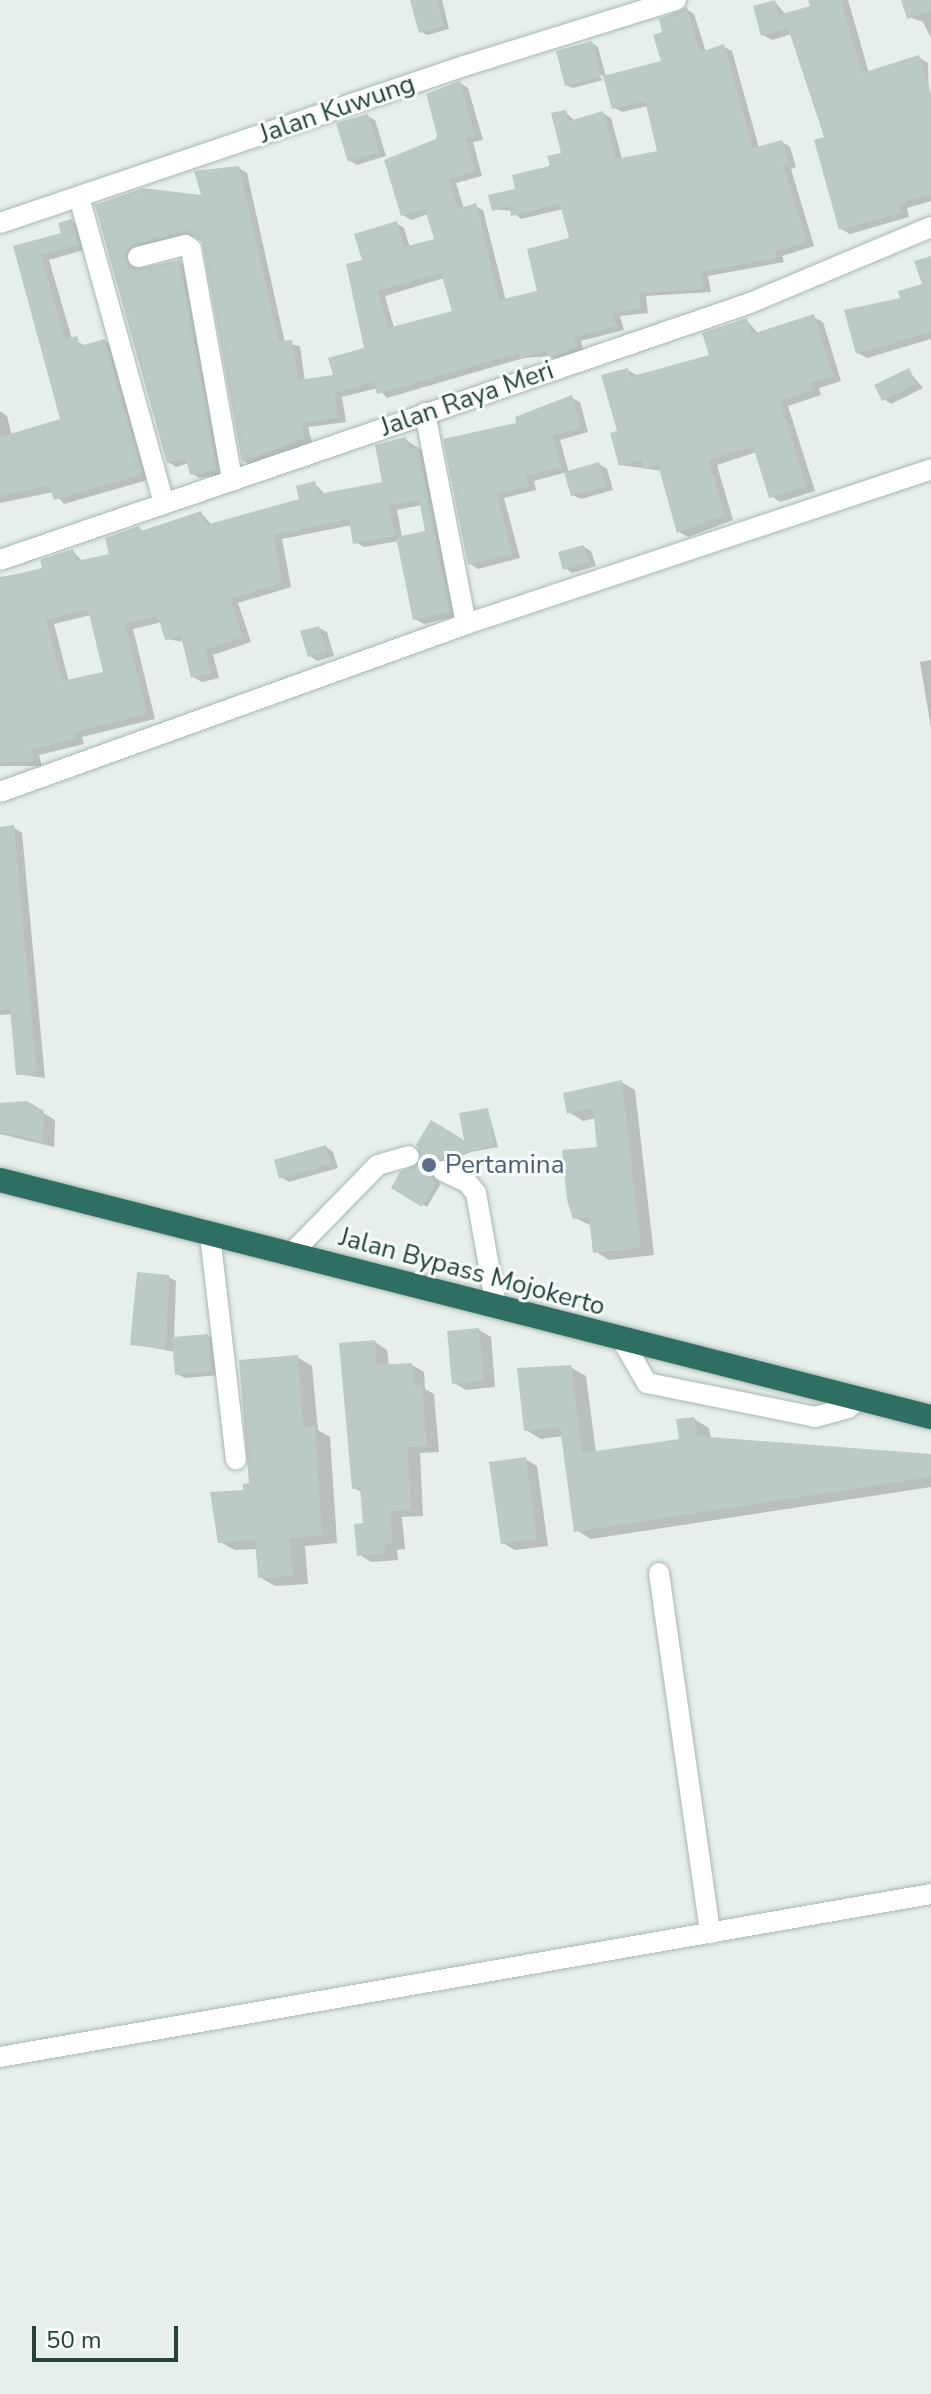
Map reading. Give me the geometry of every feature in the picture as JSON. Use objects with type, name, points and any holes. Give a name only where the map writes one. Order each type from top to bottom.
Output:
[{"type":"highway","name":"Jalan Bypass Mojokerto","points":[[0,1180],[931,1417]]},
{"type":"street","name":"Jalan Kuwung","points":[[0,223],[464,66],[676,0]]},
{"type":"street","points":[[79,197],[164,503]]},
{"type":"street","name":"Jalan Raya Meri","points":[[0,560],[750,303],[931,227]]},
{"type":"street","points":[[138,257],[185,245],[191,249],[232,480]]},
{"type":"street","points":[[425,413],[466,624]]},
{"type":"street","points":[[0,792],[466,624],[931,469]]},
{"type":"street","points":[[291,1254],[378,1165],[409,1156]]},
{"type":"street","points":[[443,1171],[467,1182],[476,1193],[496,1307]]},
{"type":"street","points":[[210,1235],[236,1459]]},
{"type":"street","points":[[622,1340],[647,1383],[815,1417],[848,1408],[858,1399]]},
{"type":"street","points":[[659,1573],[710,1933]]},
{"type":"street","points":[[0,2057],[931,1894]]},
{"type":"building","points":[[410,0],[437,0],[444,26],[419,33]]},
{"type":"building","points":[[775,0],[779,15],[810,6],[808,0],[841,0],[862,73],[919,55],[931,94],[931,194],[898,204],[901,213],[839,230],[814,140],[824,137],[788,28],[761,36],[753,6]]},
{"type":"building","points":[[901,0],[931,0],[931,11],[907,19]]},
{"type":"building","points":[[687,7],[700,52],[724,44],[753,148],[782,140],[789,163],[783,164],[807,242],[775,252],[777,258],[701,272],[704,289],[639,293],[641,309],[613,313],[616,326],[574,337],[577,348],[549,358],[545,352],[520,358],[519,353],[377,394],[374,382],[335,393],[338,418],[301,423],[305,438],[242,462],[202,242],[187,232],[135,244],[125,254],[134,269],[180,260],[217,470],[190,475],[186,458],[167,463],[95,205],[143,188],[201,195],[194,171],[239,166],[279,341],[292,340],[298,380],[333,375],[328,358],[364,348],[346,264],[362,260],[354,234],[397,221],[404,247],[434,239],[425,209],[401,216],[384,160],[438,138],[426,94],[460,81],[475,136],[466,138],[475,172],[449,179],[458,209],[476,203],[499,300],[537,291],[527,249],[569,238],[560,204],[511,216],[509,206],[492,211],[488,195],[515,189],[512,175],[550,166],[547,156],[561,153],[551,113],[566,110],[569,121],[603,111],[616,159],[657,151],[645,101],[612,109],[603,76],[661,61],[653,35],[662,32],[659,19]],"holes":[[[441,273],[452,311],[388,328],[378,291]]]},
{"type":"building","points":[[592,41],[601,77],[565,86],[556,51]]},
{"type":"building","points":[[368,114],[379,152],[348,162],[336,123]]},
{"type":"building","points":[[72,219],[79,244],[41,255],[65,339],[77,336],[80,346],[105,339],[143,474],[54,500],[49,486],[0,496],[0,437],[60,419],[13,246],[61,233],[58,223]]},
{"type":"building","points":[[931,256],[931,332],[856,354],[844,310],[900,298],[898,291],[922,284],[914,261]]},
{"type":"building","points":[[814,314],[833,376],[810,383],[813,390],[780,401],[806,486],[769,498],[753,446],[709,460],[725,515],[677,533],[658,465],[644,469],[641,460],[619,466],[610,433],[617,431],[601,375],[628,368],[630,377],[709,355],[702,333],[747,318],[752,334]]},
{"type":"building","points":[[909,368],[916,384],[882,401],[874,385]]},
{"type":"building","points":[[572,395],[581,428],[553,436],[561,467],[526,476],[529,486],[497,494],[512,554],[468,565],[443,439],[516,423],[515,417]]},
{"type":"building","points":[[406,437],[408,449],[418,447],[450,612],[413,620],[396,537],[425,531],[419,500],[389,505],[395,536],[353,544],[349,519],[274,535],[282,583],[230,599],[243,637],[205,650],[211,673],[191,678],[181,636],[165,640],[158,616],[125,624],[147,714],[74,732],[76,739],[31,750],[34,761],[0,763],[0,578],[42,568],[40,560],[73,549],[76,561],[109,554],[105,538],[139,526],[141,531],[201,511],[206,525],[299,499],[296,486],[315,481],[319,494],[382,482],[375,445]],"holes":[[[88,609],[103,672],[62,681],[46,620]]]},
{"type":"building","points":[[599,462],[606,486],[571,496],[564,472]]},
{"type":"building","points":[[584,545],[589,562],[563,570],[558,552]]},
{"type":"building","points":[[319,626],[327,652],[308,657],[300,631]]},
{"type":"building","points":[[14,825],[37,1074],[16,1075],[10,1009],[0,1010],[0,827]]},
{"type":"building","points":[[622,1080],[641,1248],[593,1253],[589,1217],[573,1219],[567,1200],[562,1150],[597,1147],[593,1108],[567,1114],[563,1093]]},
{"type":"building","points":[[27,1101],[44,1111],[43,1142],[0,1132],[0,1103]]},
{"type":"building","points":[[488,1108],[494,1145],[435,1161],[430,1171],[437,1182],[422,1207],[391,1188],[400,1172],[419,1164],[422,1153],[416,1145],[431,1120],[464,1140],[459,1113]]},
{"type":"building","points":[[326,1145],[331,1164],[279,1179],[274,1160]]},
{"type":"building","points":[[137,1272],[169,1275],[166,1349],[130,1345]]},
{"type":"building","points":[[479,1328],[484,1381],[452,1384],[447,1331]]},
{"type":"building","points":[[208,1334],[213,1372],[175,1375],[172,1337]]},
{"type":"building","points":[[375,1340],[377,1365],[412,1363],[414,1385],[422,1385],[427,1446],[408,1447],[411,1510],[390,1511],[393,1543],[385,1544],[386,1553],[357,1556],[354,1524],[363,1523],[360,1488],[352,1489],[339,1343]]},
{"type":"building","points":[[298,1355],[303,1427],[315,1426],[322,1536],[290,1538],[293,1576],[258,1578],[255,1540],[218,1543],[210,1492],[243,1490],[243,1484],[249,1483],[239,1360]]},
{"type":"building","points":[[571,1365],[582,1453],[679,1439],[676,1419],[694,1417],[697,1436],[931,1454],[931,1477],[574,1532],[560,1427],[524,1431],[517,1368]]},
{"type":"building","points":[[526,1457],[537,1539],[501,1544],[489,1462]]},
{"type":"tunnel","points":[[409,1156],[443,1171]]},
{"type":"place","name":"Pertamina","points":[[429,1165]]}]
